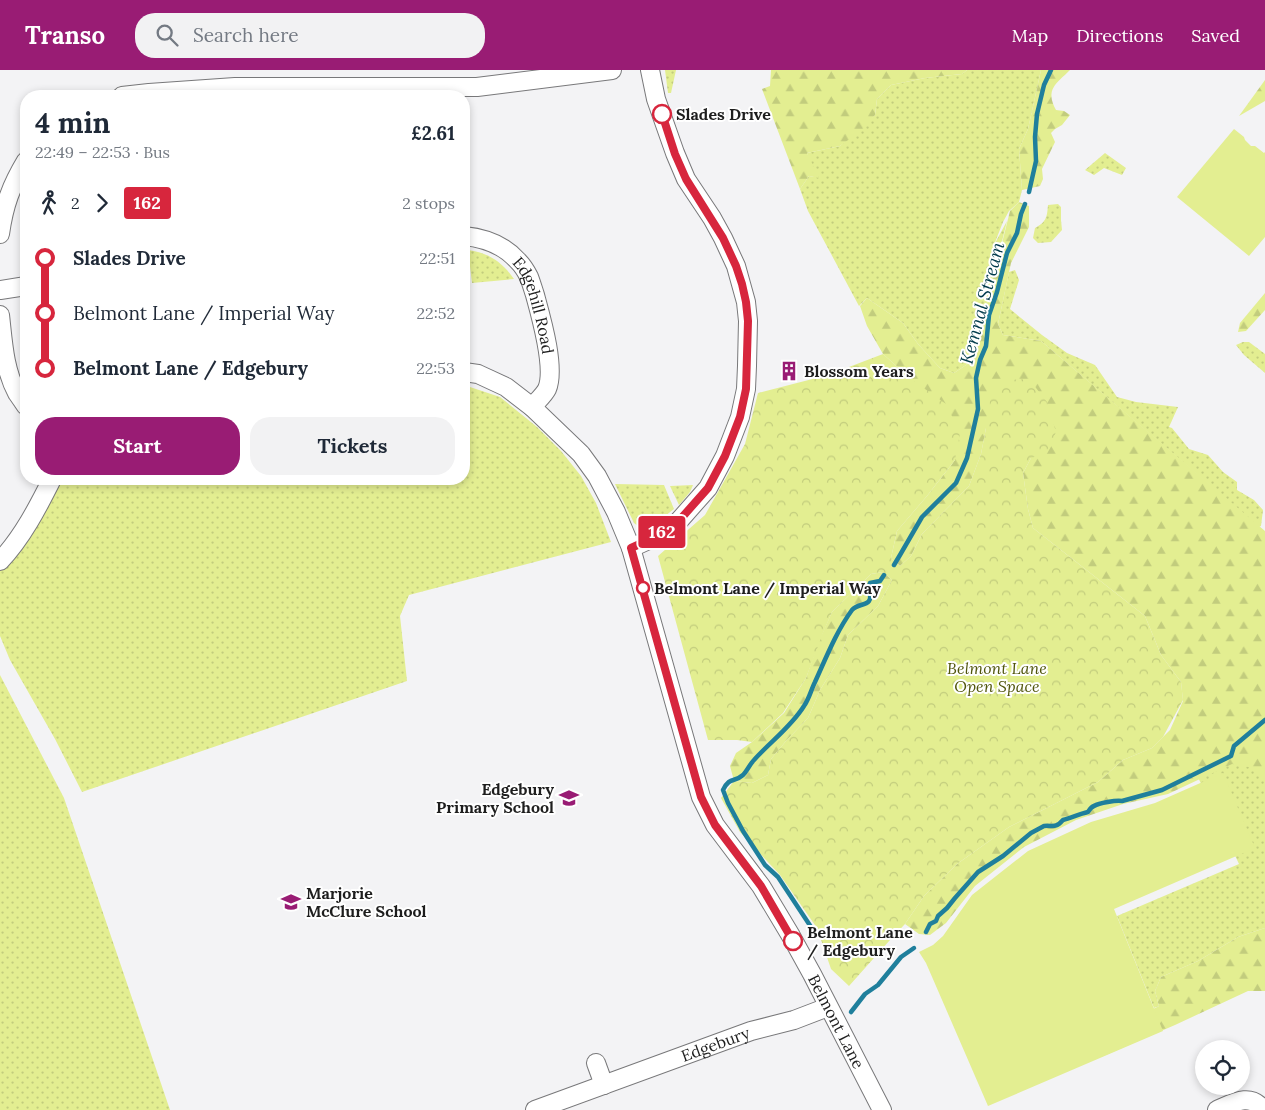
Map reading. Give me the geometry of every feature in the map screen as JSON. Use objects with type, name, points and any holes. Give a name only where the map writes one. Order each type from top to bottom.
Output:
[{"type":"street","points":[[192,90],[235,87],[477,87],[612,70]]},
{"type":"street","points":[[470,373],[478,374],[506,387],[532,406],[581,454],[616,512],[631,548],[653,538],[677,523],[708,488],[725,456],[740,417],[746,389],[748,321],[746,302],[738,273],[723,238],[686,179],[675,154],[656,99],[650,70]]},
{"type":"street","points":[[0,234],[8,195],[20,170]]},
{"type":"street","name":"Edgehill Road","points":[[470,237],[491,242],[507,250],[520,262],[529,277],[548,344],[550,376],[546,390],[532,406]]},
{"type":"street","points":[[0,290],[20,287]]},
{"type":"street","points":[[0,315],[9,373],[20,397]]},
{"type":"street","points":[[0,561],[24,529],[49,485]]},
{"type":"street","name":"Belmont Lane","points":[[631,548],[701,797],[715,825],[761,886],[812,974],[882,1110]]},
{"type":"street","name":"Edgebury","points":[[535,1110],[752,1031],[794,1020],[828,1007]]},
{"type":"street","points":[[596,1063],[604,1085]]},
{"type":"street","points":[[1217,1110],[1239,1101],[1250,1100],[1261,1106],[1264,1110]]},
{"type":"green space","points":[[665,70],[676,70],[671,93],[668,93]]},
{"type":"green space","points":[[771,70],[967,70],[962,74],[925,78],[891,85],[877,99],[875,115],[863,129],[840,146],[807,153],[819,178],[809,176],[800,189],[762,89],[770,86]]},
{"type":"green space","points":[[967,70],[1041,70],[1028,129],[1019,149],[1022,190],[1019,202],[1009,211],[994,245],[1007,221],[980,331],[969,363],[954,373],[940,368],[918,344],[903,323],[867,298],[859,306],[808,211],[800,189],[809,176],[815,177],[807,153],[840,146],[875,115],[877,99],[891,85],[925,78],[962,74]]},
{"type":"green space","points":[[1041,70],[1070,70],[1054,87],[1052,97],[1056,110],[1064,111],[1070,115],[1062,125],[1051,133],[1055,142],[1042,169],[1043,179],[1040,186],[1022,190],[1019,149],[1028,129]]},
{"type":"green space","points":[[1265,80],[1265,101],[1239,116]]},
{"type":"green space","points":[[1234,129],[1251,146],[1255,146],[1265,152],[1265,237],[1249,256],[1177,197]]},
{"type":"green space","points":[[1105,153],[1126,168],[1122,175],[1104,168],[1094,175],[1085,170]]},
{"type":"green space","points":[[1019,202],[1029,206],[1029,227],[1011,263],[998,324],[1003,335],[1041,341],[1265,531],[1265,778],[1254,768],[1232,764],[1168,794],[1123,804],[1076,820],[1024,847],[975,886],[946,923],[930,935],[919,934],[905,924],[924,896],[957,864],[1009,827],[1098,782],[1123,760],[1152,748],[1170,730],[1183,701],[1181,682],[1161,655],[1145,616],[1033,528],[1028,509],[1023,473],[1031,458],[986,428],[981,454],[969,486],[922,534],[911,556],[900,566],[891,558],[897,531],[955,460],[911,379],[883,354],[867,326],[860,306],[867,298],[903,323],[918,344],[940,368],[954,373],[969,363],[980,331],[1010,211]]},
{"type":"green space","points":[[1058,204],[1061,207],[1062,230],[1051,242],[1038,243],[1033,238],[1035,228],[1042,224],[1045,219],[1048,205]]},
{"type":"green space","points":[[470,250],[482,253],[494,259],[514,279],[472,283]]},
{"type":"green space","points":[[1015,270],[1019,280],[1010,309],[1067,353],[1095,365],[1117,397],[1136,402],[1178,407],[1169,427],[1172,428],[1189,449],[1208,455],[1223,472],[1237,482],[1237,490],[1254,500],[1263,510],[1261,526],[1259,527],[1041,341],[1003,335],[998,324],[1009,272]]},
{"type":"green space","points":[[1265,293],[1265,310],[1246,331],[1238,332],[1240,323]]},
{"type":"green space","points":[[1249,342],[1265,354],[1265,373],[1244,355],[1236,345]]},
{"type":"green space","name":"Belmont Lane Open Space","points":[[883,354],[911,379],[946,404],[960,433],[955,460],[897,531],[891,558],[900,566],[911,556],[922,534],[969,486],[981,454],[991,395],[1006,380],[1029,379],[1047,402],[1056,432],[1047,453],[1031,458],[1023,473],[1028,509],[1033,528],[1145,616],[1161,655],[1181,682],[1183,700],[1163,737],[1152,748],[1123,760],[1098,782],[1009,827],[957,864],[924,896],[905,924],[849,986],[831,969],[817,928],[780,875],[740,832],[721,798],[734,781],[752,783],[768,775],[771,759],[808,718],[820,690],[840,658],[848,635],[878,606],[892,580],[883,572],[871,574],[832,612],[806,678],[783,713],[752,742],[708,740],[658,556],[705,515],[745,444],[758,393],[828,375]]},
{"type":"green space","points":[[470,387],[500,397],[537,427],[561,451],[581,476],[596,503],[611,542],[409,595],[400,616],[407,681],[82,792],[55,739],[10,660],[0,636],[0,567],[54,485],[470,485]]},
{"type":"green space","points":[[615,484],[664,485],[674,509],[654,524],[644,527],[639,526],[634,523]]},
{"type":"green space","points":[[693,485],[690,492],[679,505],[670,486]]},
{"type":"green space","points":[[883,572],[892,580],[878,606],[848,635],[840,658],[820,690],[808,718],[771,759],[768,775],[752,783],[734,781],[730,766],[736,753],[752,742],[784,713],[806,678],[832,612],[871,574]]},
{"type":"green space","points":[[0,675],[64,798],[170,1110],[0,1110]]},
{"type":"green space","points":[[1265,729],[1265,928],[1238,937],[1198,961],[1161,977],[1155,991],[1159,1006],[1154,1008],[1117,916],[1239,864],[1187,754]]},
{"type":"green space","points":[[1223,773],[1255,848],[1114,909],[1163,1031],[988,1106],[926,963],[919,952],[933,945],[943,936],[972,895],[1028,851],[1091,822],[1155,803]]},
{"type":"green space","points":[[1265,928],[1265,991],[1248,991],[1101,1057],[1147,1012],[1159,1006],[1155,991],[1161,977],[1198,961],[1238,937]]},
{"type":"waterway","name":"Kemnal Stream","points":[[1029,192],[1036,161],[1035,137],[1037,114],[1044,85],[1051,70]]},
{"type":"waterway","name":"Kemnal Stream","points":[[894,565],[922,517],[956,483],[967,458],[978,409],[976,378],[980,360],[986,346],[989,315],[1007,253],[1017,233],[1025,204]]},
{"type":"waterway","name":"Kemnal Stream","points":[[813,930],[778,877],[765,865],[743,831],[723,790],[730,781],[743,775],[754,760],[799,714],[846,618],[854,608],[869,601],[870,583],[880,581],[884,575]]},
{"type":"waterway","points":[[926,932],[930,924],[936,921],[938,916],[978,872],[1003,856],[1031,833],[1044,826],[1056,826],[1063,820],[1088,812],[1092,807],[1100,804],[1122,801],[1162,790],[1231,756],[1234,746],[1265,720]]},
{"type":"waterway","points":[[851,1012],[865,994],[878,985],[901,957],[914,948]]},
{"type":"bus line","name":"162","points":[[662,114],[675,154],[686,179],[723,238],[742,284],[748,321],[746,389],[740,417],[725,456],[708,488],[677,523],[653,538],[631,548],[701,797],[715,825],[761,886],[793,941]]},
{"type":"place","name":"Slades Drive","points":[[662,114]]},
{"type":"place","name":"Blossom Years","points":[[789,371]]},
{"type":"place","name":"Belmont Lane / Imperial Way","points":[[643,588]]},
{"type":"place","name":"Edgebury Primary School","points":[[569,798]]},
{"type":"place","name":"Marjorie McClure School","points":[[291,902]]},
{"type":"place","name":"Belmont Lane / Edgebury","points":[[793,941]]}]
